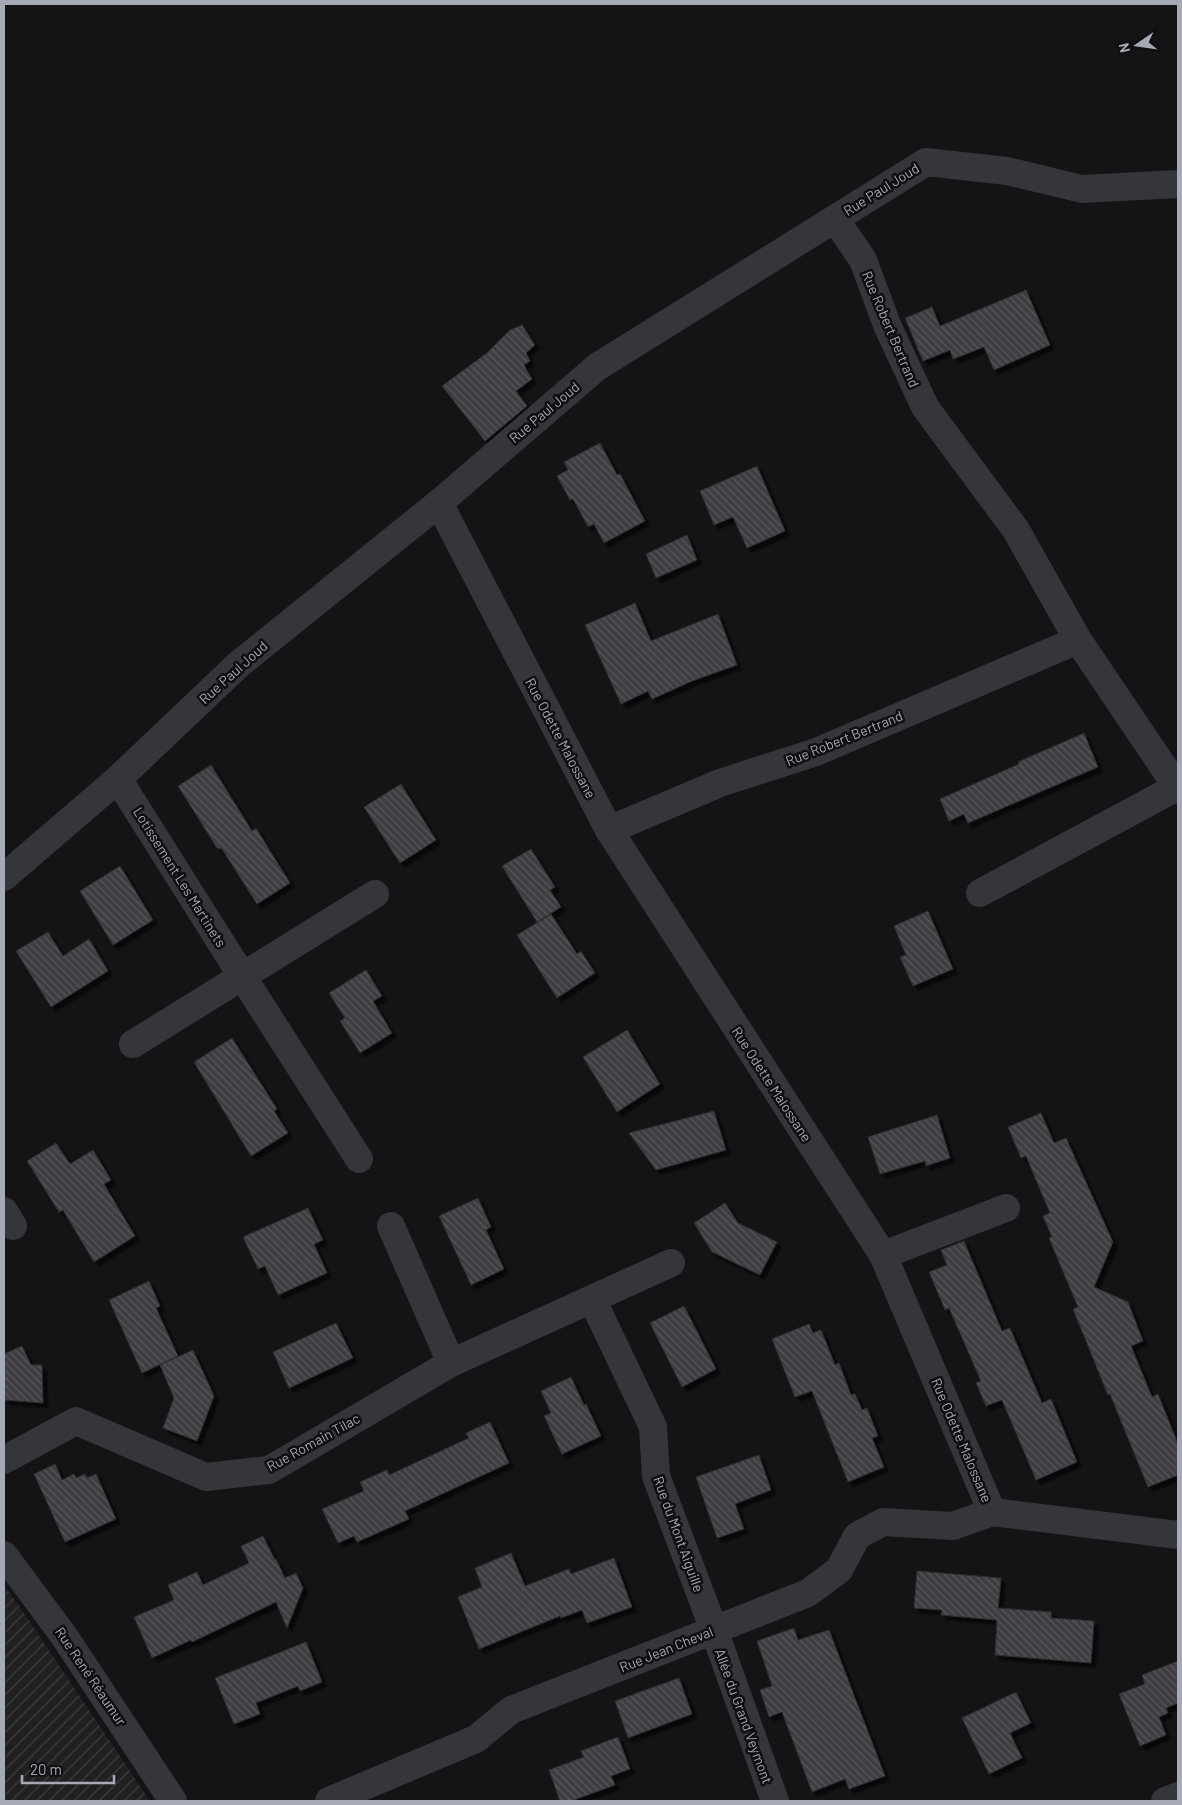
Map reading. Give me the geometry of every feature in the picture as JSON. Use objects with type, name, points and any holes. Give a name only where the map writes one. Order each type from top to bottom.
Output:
[{"type":"street","name":"Rue Paul Joud","points":[[4,877],[118,779],[238,665],[439,503],[597,367],[926,162],[1007,171],[1082,189],[1178,184]]},
{"type":"street","name":"Rue Robert Bertrand","points":[[835,219],[863,260],[886,325],[925,407],[1016,530],[1078,640],[1177,787],[980,893]]},
{"type":"street","name":"Rue Odette Malossane","points":[[439,503],[609,830],[883,1255],[992,1512],[1178,1535]]},
{"type":"street","name":"Rue Robert Bertrand","points":[[609,830],[720,783],[816,752],[1078,640]]},
{"type":"street","name":"Lotissement Les Martinets","points":[[118,779],[359,1159]]},
{"type":"street","points":[[133,1044],[375,894]]},
{"type":"street","points":[[883,1255],[1006,1208]]},
{"type":"street","points":[[391,1226],[451,1363],[671,1263]]},
{"type":"street","name":"Rue du Mont Aiguille","points":[[592,1299],[653,1427],[656,1476],[714,1630]]},
{"type":"street","name":"Rue Romain Tilac","points":[[4,1460],[76,1421],[206,1477],[269,1470],[451,1363]]},
{"type":"street","name":"Rue Jean Cheval","points":[[328,1801],[476,1739],[511,1710],[808,1593],[839,1570],[857,1536],[883,1522],[953,1526],[992,1512]]},
{"type":"street","name":"Rue René Réaumur","points":[[4,1555],[64,1636],[173,1801]]},
{"type":"street","name":"Allée du Grand Veymont","points":[[714,1630],[775,1801]]},
{"type":"street","points":[[1166,1801],[1178,1796]]},
{"type":"shaded area","points":[[4,1585],[24,1613],[150,1801],[4,1801]]},
{"type":"building","points":[[1026,290],[1050,345],[994,370],[984,347],[953,359],[950,350],[923,361],[905,318],[932,307],[940,326]]},
{"type":"building","points":[[522,325],[535,345],[526,353],[530,361],[524,365],[532,379],[516,391],[527,406],[485,441],[442,386],[487,353],[510,330]]},
{"type":"building","points":[[600,443],[617,475],[620,474],[645,521],[604,543],[594,524],[588,527],[573,499],[570,500],[557,476],[568,470],[564,462]]},
{"type":"building","points":[[757,466],[785,531],[747,548],[733,517],[714,525],[700,491]]},
{"type":"building","points":[[687,535],[697,560],[656,578],[646,554]]},
{"type":"building","points":[[635,603],[651,641],[718,614],[737,665],[692,681],[652,699],[648,691],[621,704],[585,625]]},
{"type":"building","points":[[1084,733],[1098,767],[968,823],[964,814],[949,821],[940,799]]},
{"type":"building","points":[[211,765],[252,831],[256,828],[290,883],[257,904],[222,849],[217,848],[178,786]]},
{"type":"building","points":[[401,784],[436,840],[400,863],[364,807]]},
{"type":"building","points":[[531,849],[555,887],[550,890],[561,907],[537,922],[502,866]]},
{"type":"building","points":[[120,866],[153,920],[113,945],[80,891]]},
{"type":"building","points":[[928,911],[953,969],[913,986],[900,957],[906,955],[894,926]]},
{"type":"building","points":[[551,914],[577,954],[581,951],[595,973],[557,998],[517,935]]},
{"type":"building","points":[[48,932],[63,956],[89,939],[108,971],[51,1007],[16,951]]},
{"type":"building","points":[[366,970],[382,996],[373,1001],[392,1033],[360,1053],[340,1021],[345,1018],[329,993]]},
{"type":"building","points":[[627,1030],[660,1084],[617,1112],[583,1057]]},
{"type":"building","points":[[232,1038],[277,1109],[274,1111],[288,1133],[251,1156],[194,1062]]},
{"type":"building","points":[[714,1111],[726,1150],[656,1170],[629,1133]]},
{"type":"building","points":[[1041,1113],[1054,1143],[1066,1138],[1113,1242],[1094,1287],[1128,1302],[1143,1341],[1131,1346],[1152,1397],[1158,1394],[1178,1444],[1178,1475],[1148,1487],[1073,1309],[1078,1307],[1049,1238],[1052,1237],[1043,1216],[1050,1213],[1026,1156],[1021,1158],[1008,1127]]},
{"type":"building","points":[[937,1115],[950,1158],[926,1166],[925,1161],[880,1174],[868,1137]]},
{"type":"building","points":[[56,1143],[70,1164],[93,1150],[111,1180],[104,1184],[135,1236],[94,1262],[63,1210],[59,1212],[27,1161]]},
{"type":"building","points":[[478,1198],[491,1227],[486,1230],[504,1269],[471,1285],[439,1216]]},
{"type":"building","points":[[725,1203],[738,1223],[777,1242],[760,1275],[712,1252],[694,1223]]},
{"type":"building","points":[[308,1208],[323,1240],[314,1244],[327,1273],[278,1295],[265,1266],[258,1269],[243,1237]]},
{"type":"building","points":[[964,1241],[1002,1331],[1010,1328],[1042,1403],[1051,1399],[1077,1462],[1036,1480],[1002,1400],[986,1406],[976,1383],[981,1381],[949,1308],[945,1310],[929,1272],[947,1265],[941,1250]]},
{"type":"building","points":[[149,1281],[160,1306],[156,1308],[178,1356],[142,1373],[109,1300]]},
{"type":"building","points":[[684,1306],[716,1369],[682,1387],[650,1323]]},
{"type":"building","points":[[336,1323],[353,1358],[289,1388],[273,1352]]},
{"type":"building","points":[[809,1324],[813,1333],[821,1330],[835,1365],[839,1363],[851,1395],[855,1394],[862,1410],[867,1408],[878,1436],[872,1438],[884,1467],[848,1482],[812,1391],[795,1397],[772,1339]]},
{"type":"building","points":[[22,1346],[31,1365],[42,1365],[43,1403],[4,1400],[4,1354]]},
{"type":"building","points":[[193,1350],[214,1396],[197,1441],[163,1428],[174,1398],[160,1365]]},
{"type":"building","points":[[571,1377],[601,1436],[562,1454],[544,1416],[551,1413],[541,1391]]},
{"type":"building","points":[[490,1422],[509,1463],[405,1511],[409,1519],[357,1542],[354,1536],[338,1543],[322,1509],[364,1491],[360,1482],[387,1470],[389,1475],[469,1438],[466,1433]]},
{"type":"building","points":[[759,1455],[771,1490],[735,1504],[744,1529],[717,1538],[696,1477]]},
{"type":"building","points":[[55,1464],[62,1480],[74,1474],[76,1478],[85,1474],[87,1478],[96,1474],[116,1519],[65,1542],[34,1474]]},
{"type":"building","points":[[263,1536],[285,1578],[296,1573],[303,1588],[287,1628],[276,1602],[192,1642],[191,1640],[152,1658],[134,1617],[174,1600],[168,1585],[197,1572],[203,1585],[249,1563],[241,1546]]},
{"type":"building","points":[[511,1553],[525,1586],[569,1569],[571,1574],[614,1558],[632,1607],[587,1623],[582,1610],[561,1618],[560,1616],[479,1649],[458,1597],[482,1587],[475,1568]]},
{"type":"building","points":[[917,1571],[1001,1578],[998,1608],[1051,1612],[1051,1618],[1094,1621],[1091,1663],[995,1655],[997,1620],[941,1615],[942,1610],[914,1608]]},
{"type":"building","points":[[794,1628],[798,1640],[829,1630],[885,1776],[849,1789],[845,1779],[812,1792],[782,1712],[769,1717],[760,1690],[772,1686],[757,1641]]},
{"type":"building","points":[[306,1642],[322,1682],[300,1691],[298,1686],[256,1703],[260,1714],[234,1724],[215,1678]]},
{"type":"building","points":[[1178,1661],[1178,1703],[1166,1708],[1168,1713],[1159,1717],[1166,1735],[1140,1746],[1119,1694],[1145,1684],[1142,1675]]},
{"type":"building","points":[[679,1678],[692,1714],[628,1738],[615,1701]]},
{"type":"building","points":[[1016,1692],[1031,1723],[1010,1733],[1022,1758],[989,1774],[962,1718]]},
{"type":"building","points":[[618,1737],[630,1769],[611,1776],[615,1785],[571,1801],[560,1801],[549,1770],[584,1757],[581,1751]]}]
